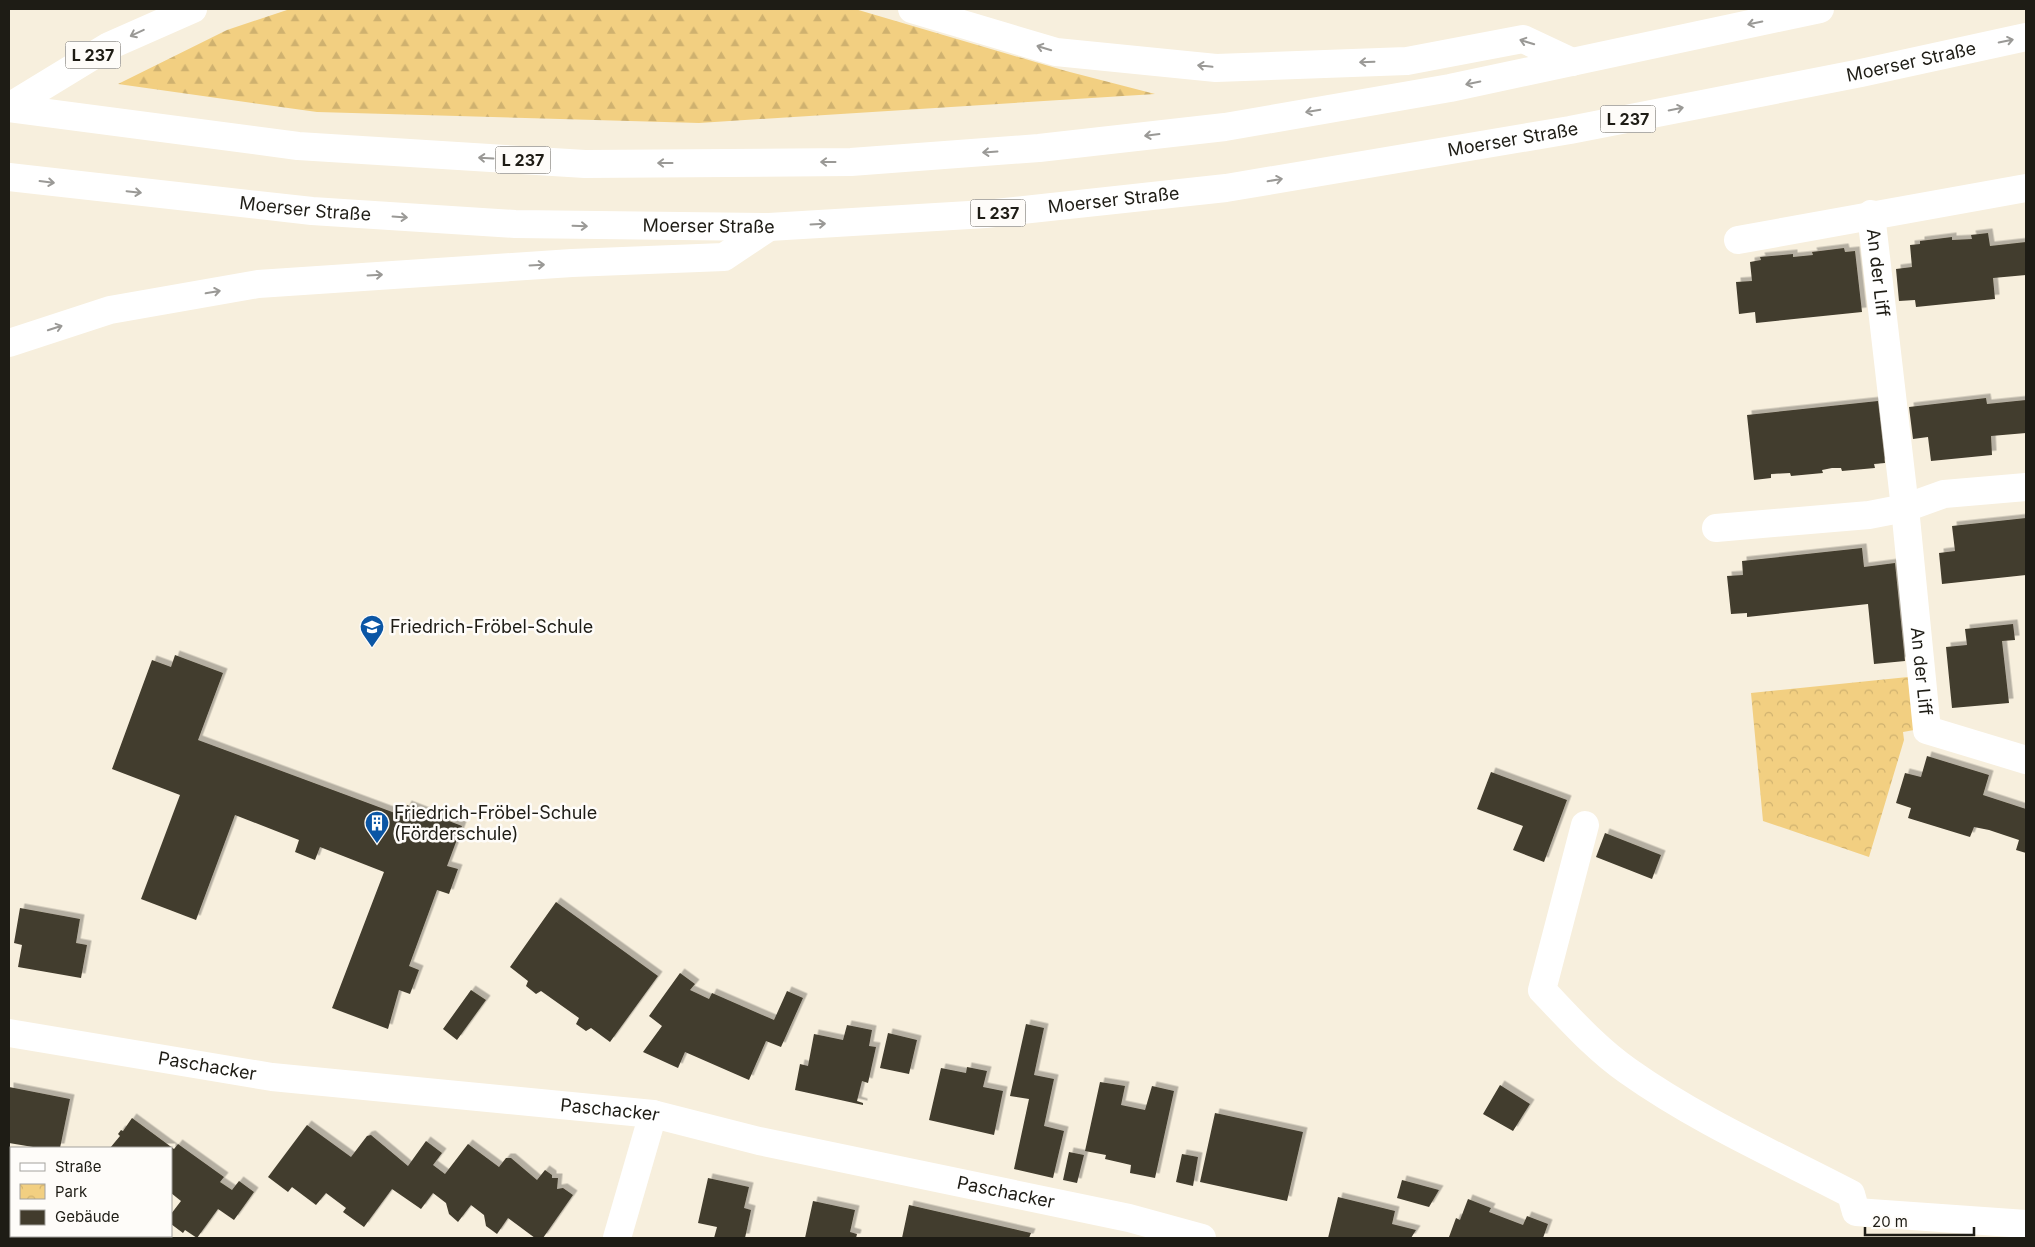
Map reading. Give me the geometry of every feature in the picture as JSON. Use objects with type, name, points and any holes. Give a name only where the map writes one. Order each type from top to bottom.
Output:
[{"type":"main road","points":[[912,9],[1056,52],[1216,68],[1406,61],[1523,39],[1572,62]]},
{"type":"main road","name":"L 237","points":[[9,108],[298,146],[584,164],[851,162],[1039,148],[1225,127],[1450,88],[1820,9]]},
{"type":"main road","name":"L 237","points":[[9,108],[108,46],[187,11]]},
{"type":"main road","name":"Moerser Straße","points":[[9,177],[312,211],[423,219],[605,226],[769,227],[986,214],[1226,188],[1570,130],[1861,73],[2026,37]]},
{"type":"main road","name":"An der Liff","points":[[1738,240],[1871,214],[2026,188]]},
{"type":"main road","name":"An der Liff","points":[[1871,214],[1905,508],[1927,730],[2026,760]]},
{"type":"main road","points":[[9,343],[110,310],[258,284],[553,264],[724,257],[769,227]]},
{"type":"main road","points":[[1716,528],[1869,515],[1905,508],[1944,494],[2026,487]]},
{"type":"main road","points":[[1586,825],[1542,990],[1626,1070],[1682,1107],[1851,1194],[1856,1212],[2026,1224]]},
{"type":"main road","name":"Paschacker","points":[[9,1033],[272,1077],[653,1114],[759,1141],[1129,1218],[1202,1238]]},
{"type":"main road","points":[[616,1238],[653,1114]]},
{"type":"green space","points":[[290,9],[855,9],[1066,71],[1155,94],[699,123],[317,112],[118,84],[227,30]]},
{"type":"green space","points":[[1908,677],[1914,730],[1903,732],[1904,740],[1869,857],[1763,821],[1751,693]]},
{"type":"building","points":[[1988,233],[1990,246],[2026,242],[2026,275],[1993,278],[1995,299],[1916,307],[1915,300],[1899,301],[1896,269],[1912,267],[1910,245],[1920,244],[1920,241],[1952,237],[1952,240],[1972,239],[1971,235]]},
{"type":"building","points":[[1844,248],[1845,252],[1855,251],[1862,312],[1756,323],[1755,312],[1739,314],[1736,282],[1752,281],[1750,262],[1761,260],[1760,257],[1793,254],[1793,257],[1813,255],[1812,252]]},
{"type":"building","points":[[1986,398],[1987,404],[2026,400],[2026,433],[1991,436],[1992,455],[1931,461],[1928,437],[1913,439],[1909,407]]},
{"type":"building","points":[[1878,401],[1885,463],[1874,464],[1875,468],[1842,471],[1841,468],[1832,468],[1822,470],[1823,473],[1791,476],[1790,473],[1771,474],[1771,478],[1754,480],[1747,415]]},
{"type":"building","points":[[2026,518],[2026,575],[1942,584],[1939,553],[1955,551],[1952,526]]},
{"type":"building","points":[[1862,548],[1864,567],[1895,563],[1905,661],[1874,664],[1868,604],[1747,617],[1747,613],[1731,614],[1727,576],[1743,575],[1742,561]]},
{"type":"building","points":[[2013,624],[2015,640],[2002,641],[2009,703],[1952,708],[1946,647],[1967,645],[1965,629]]},
{"type":"building","name":"Friedrich-Fröbel-Schule (Förderschule)","points":[[175,655],[223,673],[198,740],[403,816],[407,805],[462,826],[447,866],[458,869],[449,894],[437,890],[409,966],[419,970],[410,994],[399,990],[388,1029],[332,1008],[384,872],[320,847],[315,860],[295,852],[299,840],[235,815],[196,920],[141,899],[180,795],[112,769],[152,660],[171,667]]},
{"type":"building","points":[[1927,756],[1989,775],[1983,795],[2026,809],[2026,853],[2016,850],[2019,840],[1989,830],[1974,827],[1970,837],[1908,818],[1911,808],[1896,803],[1905,773],[1921,777]]},
{"type":"building","points":[[1491,772],[1567,800],[1544,862],[1513,850],[1523,826],[1477,809]]},
{"type":"building","points":[[1605,833],[1661,855],[1652,879],[1596,857]]},
{"type":"building","points":[[556,902],[658,976],[610,1042],[591,1028],[586,1031],[576,1024],[579,1018],[541,991],[536,994],[526,986],[528,981],[510,967]]},
{"type":"building","points":[[20,908],[80,919],[76,943],[87,945],[81,978],[18,967],[22,945],[14,943]]},
{"type":"building","points":[[680,973],[695,984],[690,990],[709,999],[712,993],[774,1020],[787,991],[803,998],[781,1047],[766,1041],[749,1080],[685,1052],[678,1068],[643,1052],[662,1026],[649,1016]]},
{"type":"building","points":[[471,990],[486,1000],[457,1040],[443,1029]]},
{"type":"building","points":[[1026,1024],[1044,1028],[1034,1075],[1054,1079],[1044,1126],[1064,1131],[1053,1178],[1014,1169],[1029,1099],[1010,1096]]},
{"type":"building","points":[[847,1025],[872,1030],[869,1046],[876,1047],[868,1083],[862,1081],[857,1101],[863,1103],[863,1105],[795,1090],[800,1064],[808,1066],[814,1034],[843,1040]]},
{"type":"building","points":[[888,1033],[917,1040],[909,1074],[880,1068]]},
{"type":"building","points":[[967,1067],[987,1071],[983,1087],[1003,1091],[994,1135],[929,1120],[941,1068],[966,1073]]},
{"type":"building","points":[[1100,1082],[1125,1086],[1121,1105],[1145,1110],[1152,1086],[1174,1091],[1155,1178],[1130,1173],[1131,1165],[1105,1159],[1106,1155],[1085,1151]]},
{"type":"building","points":[[1500,1085],[1530,1104],[1513,1131],[1483,1114]]},
{"type":"building","points":[[9,1087],[70,1099],[60,1147],[33,1147],[9,1143]]},
{"type":"building","points":[[1215,1113],[1303,1132],[1287,1201],[1200,1182]]},
{"type":"building","points":[[132,1118],[171,1147],[111,1147],[120,1136],[118,1134],[121,1130],[123,1131]]},
{"type":"building","points":[[307,1125],[351,1157],[367,1136],[371,1135],[408,1166],[426,1141],[442,1153],[433,1165],[445,1174],[468,1144],[499,1167],[506,1158],[511,1158],[537,1180],[545,1170],[552,1175],[552,1178],[558,1178],[557,1189],[563,1188],[573,1195],[543,1238],[535,1238],[508,1218],[497,1234],[486,1226],[484,1215],[471,1205],[458,1222],[449,1214],[446,1203],[433,1193],[421,1209],[392,1189],[364,1227],[343,1212],[346,1208],[326,1193],[316,1205],[292,1187],[288,1192],[268,1177]]},
{"type":"building","points":[[178,1144],[224,1177],[220,1182],[232,1190],[239,1181],[254,1192],[234,1220],[218,1209],[197,1238],[185,1230],[183,1233],[172,1225],[172,1213],[181,1201],[172,1194],[172,1148],[174,1149]]},
{"type":"building","points":[[1069,1152],[1084,1155],[1077,1183],[1063,1180]]},
{"type":"building","points":[[1182,1154],[1198,1157],[1193,1186],[1176,1182]]},
{"type":"building","points":[[708,1178],[749,1187],[744,1208],[751,1210],[745,1238],[714,1238],[717,1227],[698,1223]]},
{"type":"building","points":[[1402,1180],[1439,1190],[1429,1207],[1397,1198]]},
{"type":"building","points":[[1338,1197],[1395,1211],[1392,1224],[1416,1230],[1411,1238],[1328,1238]]},
{"type":"building","points":[[1468,1199],[1491,1208],[1489,1212],[1523,1225],[1527,1216],[1548,1224],[1543,1238],[1449,1237],[1456,1218],[1460,1220]]},
{"type":"building","points":[[813,1201],[855,1210],[850,1232],[857,1234],[856,1238],[805,1238]]},
{"type":"building","points":[[909,1205],[1031,1233],[1029,1238],[902,1238]]},
{"type":"place","name":"Friedrich-Fröbel-Schule","points":[[372,648]]},
{"type":"place","name":"Friedrich-Fröbel-Schule (Förderschule)","points":[[377,844]]}]
